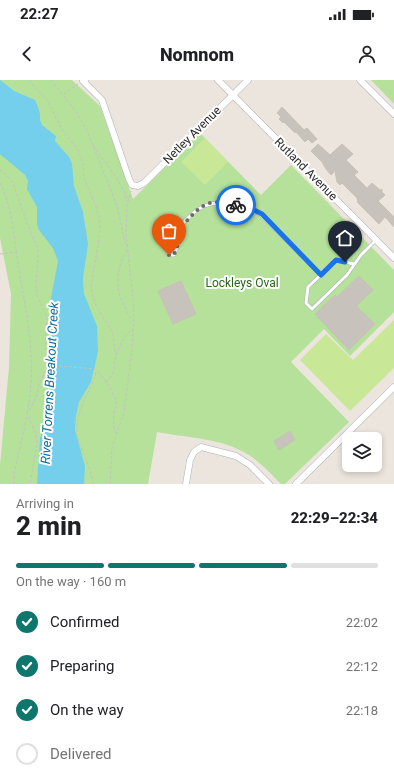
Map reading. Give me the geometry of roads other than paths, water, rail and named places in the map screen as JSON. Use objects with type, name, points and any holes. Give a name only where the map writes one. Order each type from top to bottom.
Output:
[{"type":"street","name":"Netley Avenue","points":[[84,80],[102,100],[129,179],[134,186],[138,186],[144,183],[248,80]]},
{"type":"street","name":"Rutland Avenue","points":[[218,80],[394,258]]},
{"type":"street","points":[[360,80],[394,114]]},
{"type":"street","points":[[296,484],[394,387]]},
{"type":"street","points":[[186,484],[190,460],[194,452],[201,447],[236,456],[250,465],[269,484]]},
{"type":"lane","points":[[181,227],[179,241],[174,255],[169,255],[164,244],[181,227],[201,207],[210,203],[221,202],[231,203],[252,209],[262,214],[321,275]]},
{"type":"lane","points":[[354,264],[336,260],[308,287],[306,303],[312,309],[347,275],[361,255],[376,240]]},
{"type":"water","name":"River Torrens Breakout Creek","points":[[0,80],[14,91],[35,100],[42,125],[56,136],[55,141],[69,157],[72,164],[74,186],[83,212],[88,244],[83,278],[84,294],[97,326],[98,352],[91,382],[79,402],[76,416],[75,430],[85,466],[84,484],[37,484],[40,439],[46,415],[50,381],[49,309],[58,261],[53,248],[39,230],[37,224],[37,207],[27,189],[28,181],[25,175],[0,154]]},
{"type":"park label","name":"Lockleys Oval","points":[[242,283]]}]
